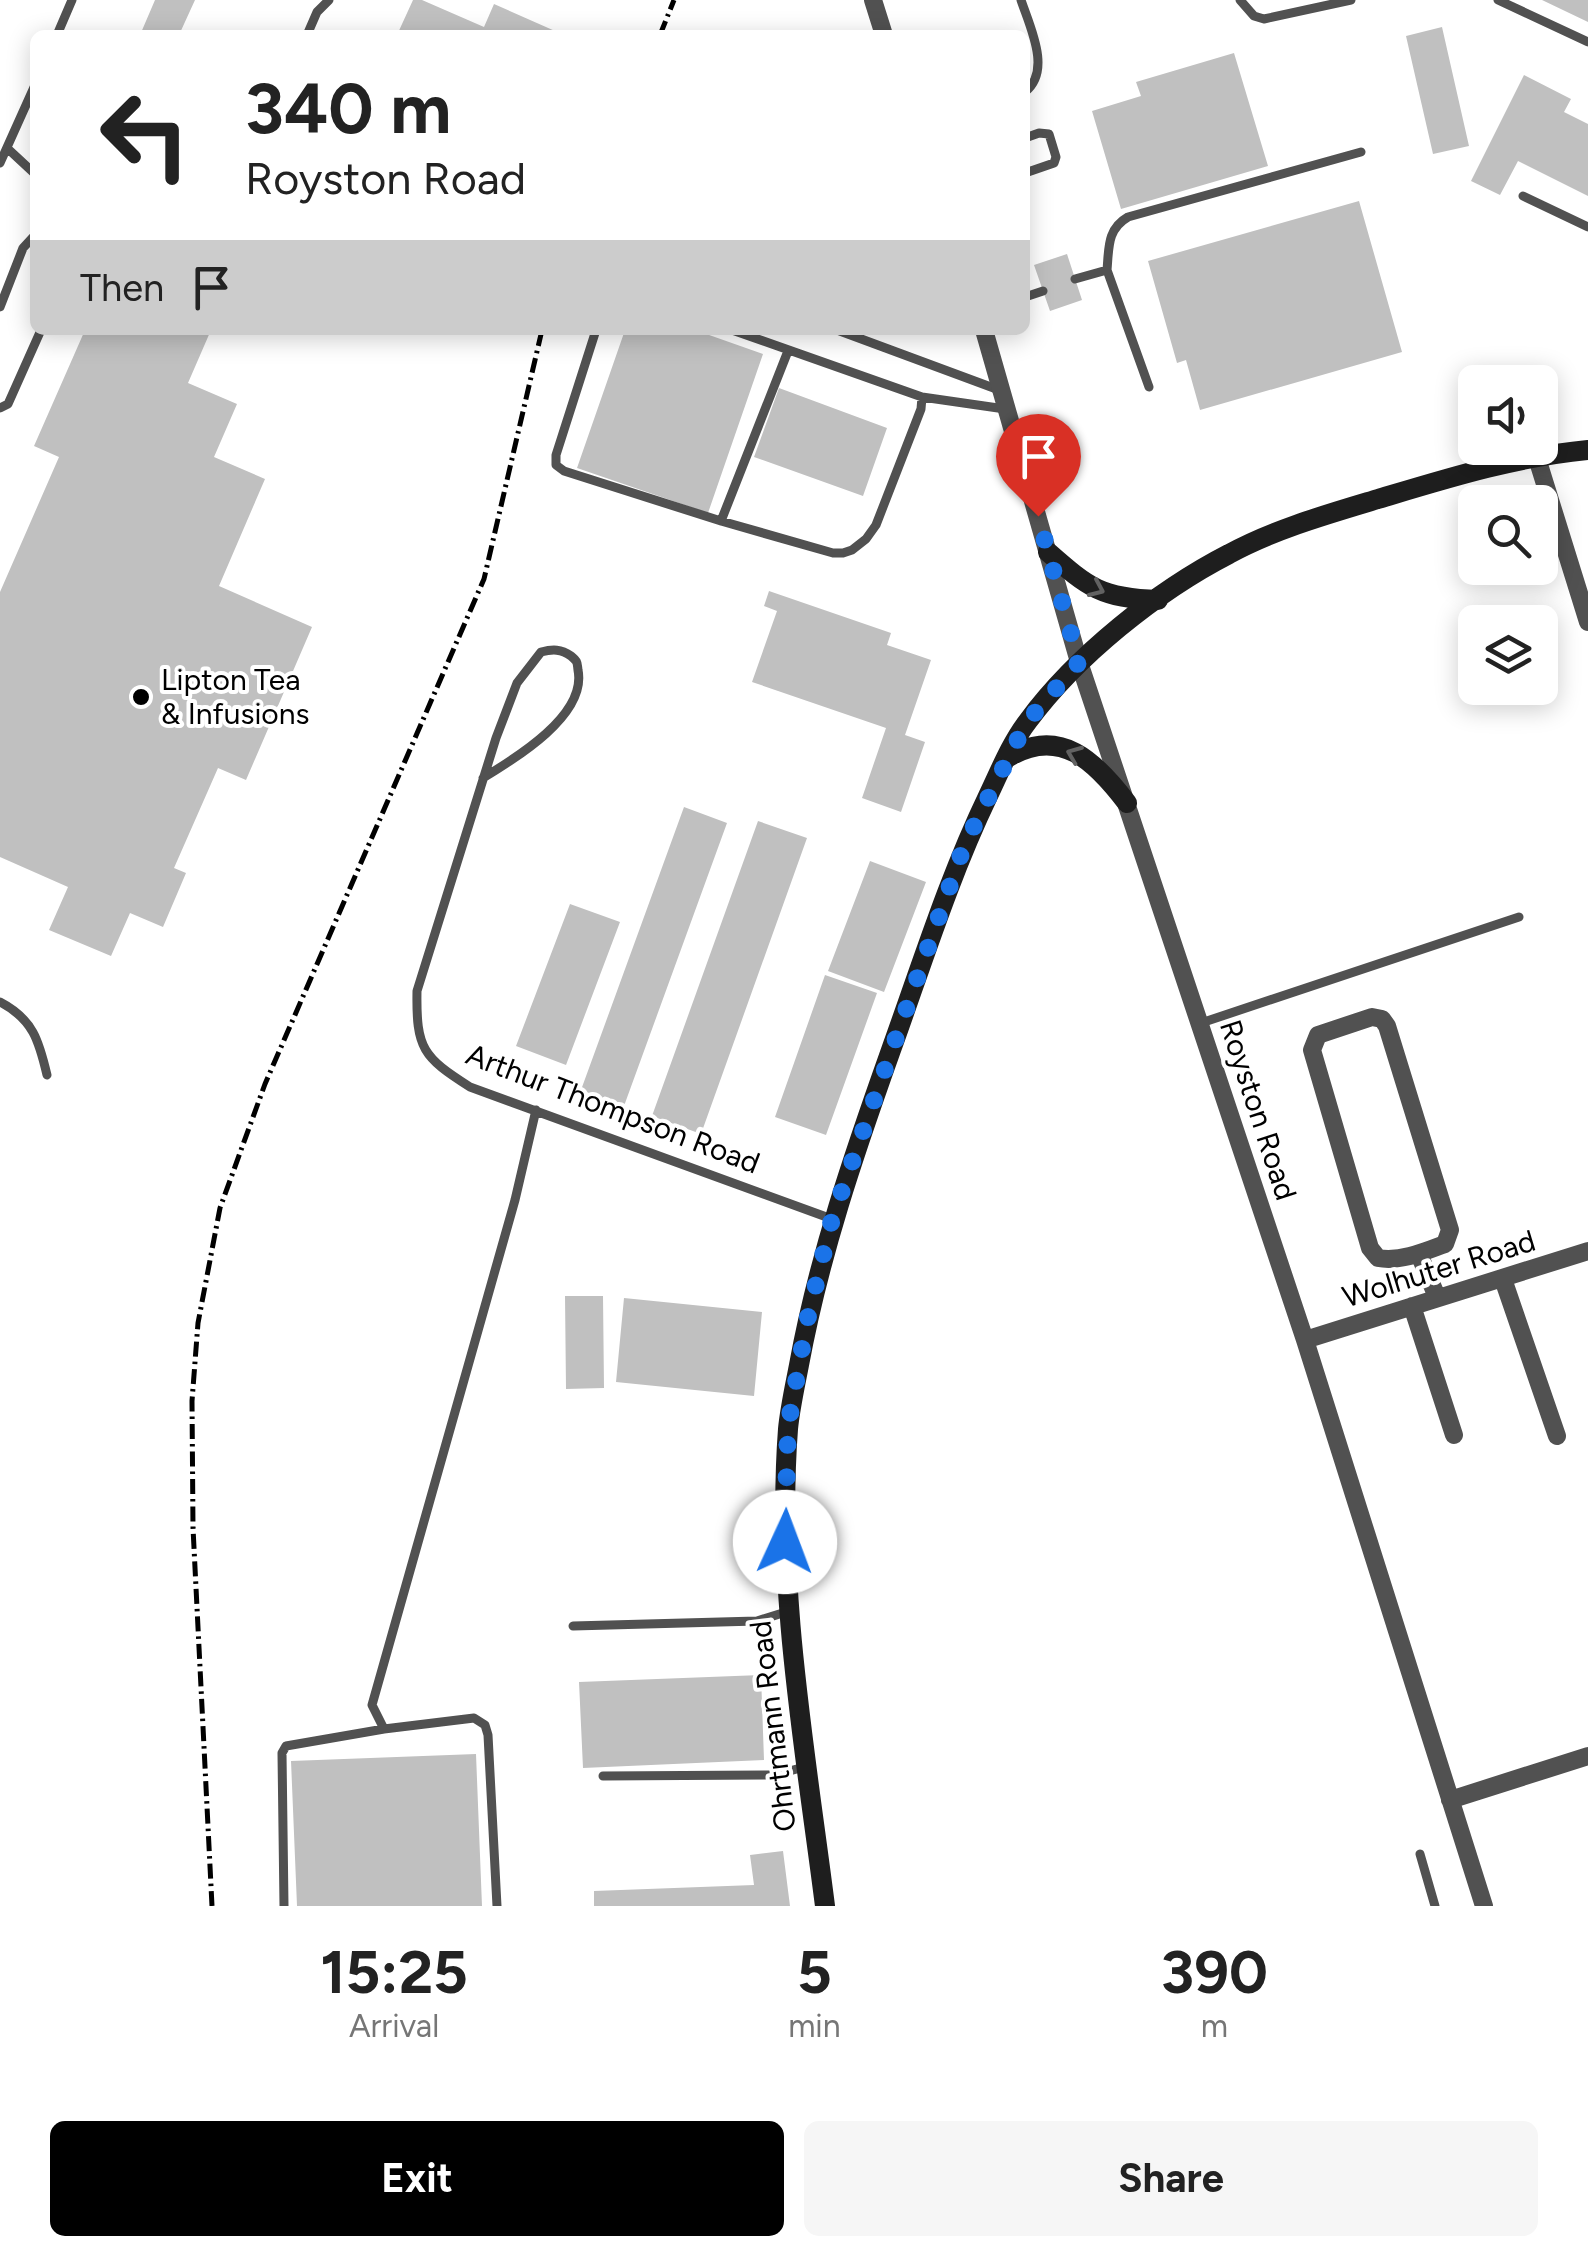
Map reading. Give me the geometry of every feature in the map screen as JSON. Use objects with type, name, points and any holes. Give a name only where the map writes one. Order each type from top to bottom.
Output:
[{"type":"main road","name":"Ohrtmann Road","points":[[1558,453],[1588,450]]},
{"type":"main road","name":"Ohrtmann Road","points":[[825,1906],[789,1611],[785,1542],[788,1426],[807,1321],[832,1219],[964,846],[1026,723],[1079,662],[1158,600],[1229,553],[1322,516],[1494,465]]},
{"type":"main road","points":[[1048,552],[1086,586],[1134,599],[1158,600]]},
{"type":"main road","points":[[1006,759],[1038,745],[1064,748],[1090,760],[1127,803]]},
{"type":"street","points":[[873,0],[882,30]]},
{"type":"street","name":"Royston Road","points":[[985,335],[1079,662],[1306,1340],[1484,1906]]},
{"type":"street","points":[[1539,465],[1588,622]]},
{"type":"street","points":[[1372,1017],[1387,1026],[1450,1224],[1445,1244],[1419,1254],[1388,1260],[1374,1255],[1312,1050],[1318,1035],[1372,1017]]},
{"type":"street","name":"Wolhuter Road","points":[[1306,1340],[1588,1251]]},
{"type":"street","points":[[1419,1254],[1436,1297]]},
{"type":"street","points":[[1503,1279],[1557,1436]]},
{"type":"street","points":[[1412,1306],[1454,1434]]},
{"type":"street","points":[[1450,1800],[1588,1756]]},
{"type":"lane","points":[[59,30],[72,0]]},
{"type":"lane","points":[[308,30],[317,12],[329,0]]},
{"type":"lane","points":[[1021,0],[1038,68],[1030,88]]},
{"type":"lane","points":[[1240,0],[1254,16],[1264,19],[1351,0]]},
{"type":"lane","points":[[1498,0],[1588,42]]},
{"type":"lane","points":[[0,163],[30,109]]},
{"type":"lane","points":[[1030,136],[1049,134],[1056,156],[1054,162],[1030,170]]},
{"type":"lane","points":[[6,148],[30,170]]},
{"type":"lane","points":[[1150,387],[1107,270],[1111,231],[1116,223],[1361,152]]},
{"type":"lane","points":[[1522,196],[1588,227]]},
{"type":"lane","points":[[0,307],[23,248],[30,240]]},
{"type":"lane","points":[[1075,279],[1107,270]]},
{"type":"lane","points":[[1030,295],[1043,291]]},
{"type":"lane","points":[[0,408],[8,404],[39,335]]},
{"type":"lane","points":[[594,335],[556,464],[564,471],[721,522],[833,553],[852,550],[876,525],[921,409],[922,397]]},
{"type":"lane","points":[[745,335],[922,397],[1008,409]]},
{"type":"lane","points":[[851,335],[1001,390]]},
{"type":"lane","points":[[721,522],[788,352]]},
{"type":"lane","name":"Arthur Thompson Road","points":[[483,778],[529,747],[564,716],[580,682],[577,662],[570,654],[558,650],[541,652],[517,684],[483,778],[418,991],[417,1024],[423,1048],[433,1063],[470,1087],[832,1219]]},
{"type":"lane","points":[[1200,1023],[1520,917]]},
{"type":"lane","points":[[0,1002],[32,1025],[47,1075]]},
{"type":"lane","points":[[384,1728],[372,1706],[515,1200],[536,1110]]},
{"type":"lane","points":[[573,1626],[757,1621],[789,1611]]},
{"type":"lane","points":[[284,1906],[283,1749],[292,1743],[384,1728],[474,1718],[485,1725],[488,1736],[497,1906]]},
{"type":"lane","points":[[603,1776],[775,1775],[807,1766]]},
{"type":"lane","points":[[1420,1854],[1435,1906]]},
{"type":"building","points":[[155,0],[195,0],[181,30],[142,30]]},
{"type":"building","points":[[413,0],[422,0],[484,27],[494,4],[553,30],[399,30]]},
{"type":"building","points":[[1542,0],[1588,0],[1588,22]]},
{"type":"building","points":[[1442,27],[1469,146],[1433,154],[1406,36]]},
{"type":"building","points":[[1234,53],[1268,166],[1121,209],[1092,111],[1141,96],[1136,82]]},
{"type":"building","points":[[1524,75],[1571,99],[1564,112],[1588,124],[1588,196],[1518,161],[1500,195],[1471,181]]},
{"type":"building","points":[[1359,201],[1402,352],[1200,410],[1186,360],[1177,363],[1148,261]]},
{"type":"building","points":[[1067,254],[1082,300],[1050,311],[1034,265]]},
{"type":"building","name":"Lipton Tea & Infusions","points":[[83,335],[209,335],[188,383],[237,404],[214,457],[265,479],[219,586],[312,627],[246,780],[218,768],[174,868],[186,873],[163,927],[130,913],[111,956],[49,930],[68,887],[0,857],[0,592],[59,457],[34,446]]},
{"type":"building","points":[[623,335],[709,335],[763,354],[708,513],[577,468]]},
{"type":"building","points":[[779,388],[887,428],[863,496],[754,457]]},
{"type":"building","points":[[769,591],[891,633],[887,645],[931,660],[905,735],[925,742],[901,812],[862,798],[886,728],[752,682],[777,611],[764,606]]},
{"type":"building","points":[[684,807],[727,823],[624,1106],[581,1090]]},
{"type":"building","points":[[758,821],[807,838],[701,1134],[652,1116]]},
{"type":"building","points":[[870,861],[926,882],[884,992],[828,971]]},
{"type":"building","points":[[570,904],[620,922],[566,1065],[516,1046]]},
{"type":"building","points":[[825,975],[877,993],[826,1135],[775,1117]]},
{"type":"building","points":[[565,1296],[603,1296],[604,1388],[566,1389]]},
{"type":"building","points":[[624,1298],[762,1312],[754,1396],[616,1382]]},
{"type":"building","points":[[761,1675],[764,1760],[583,1768],[579,1682]]},
{"type":"building","points":[[476,1754],[482,1906],[297,1906],[291,1761]]},
{"type":"building","points":[[783,1851],[790,1906],[594,1906],[594,1891],[754,1885],[750,1855]]},
{"type":"railway","points":[[662,30],[674,0]]},
{"type":"railway","points":[[212,1906],[193,1528],[192,1401],[198,1323],[220,1208],[265,1084],[484,579],[541,335]]},
{"type":"place","name":"Lipton Tea & Infusions","points":[[141,697]]},
{"type":"route","points":[[785,1542],[788,1426],[807,1321],[832,1219],[964,846],[1026,723],[1079,662],[1038,516]]}]
